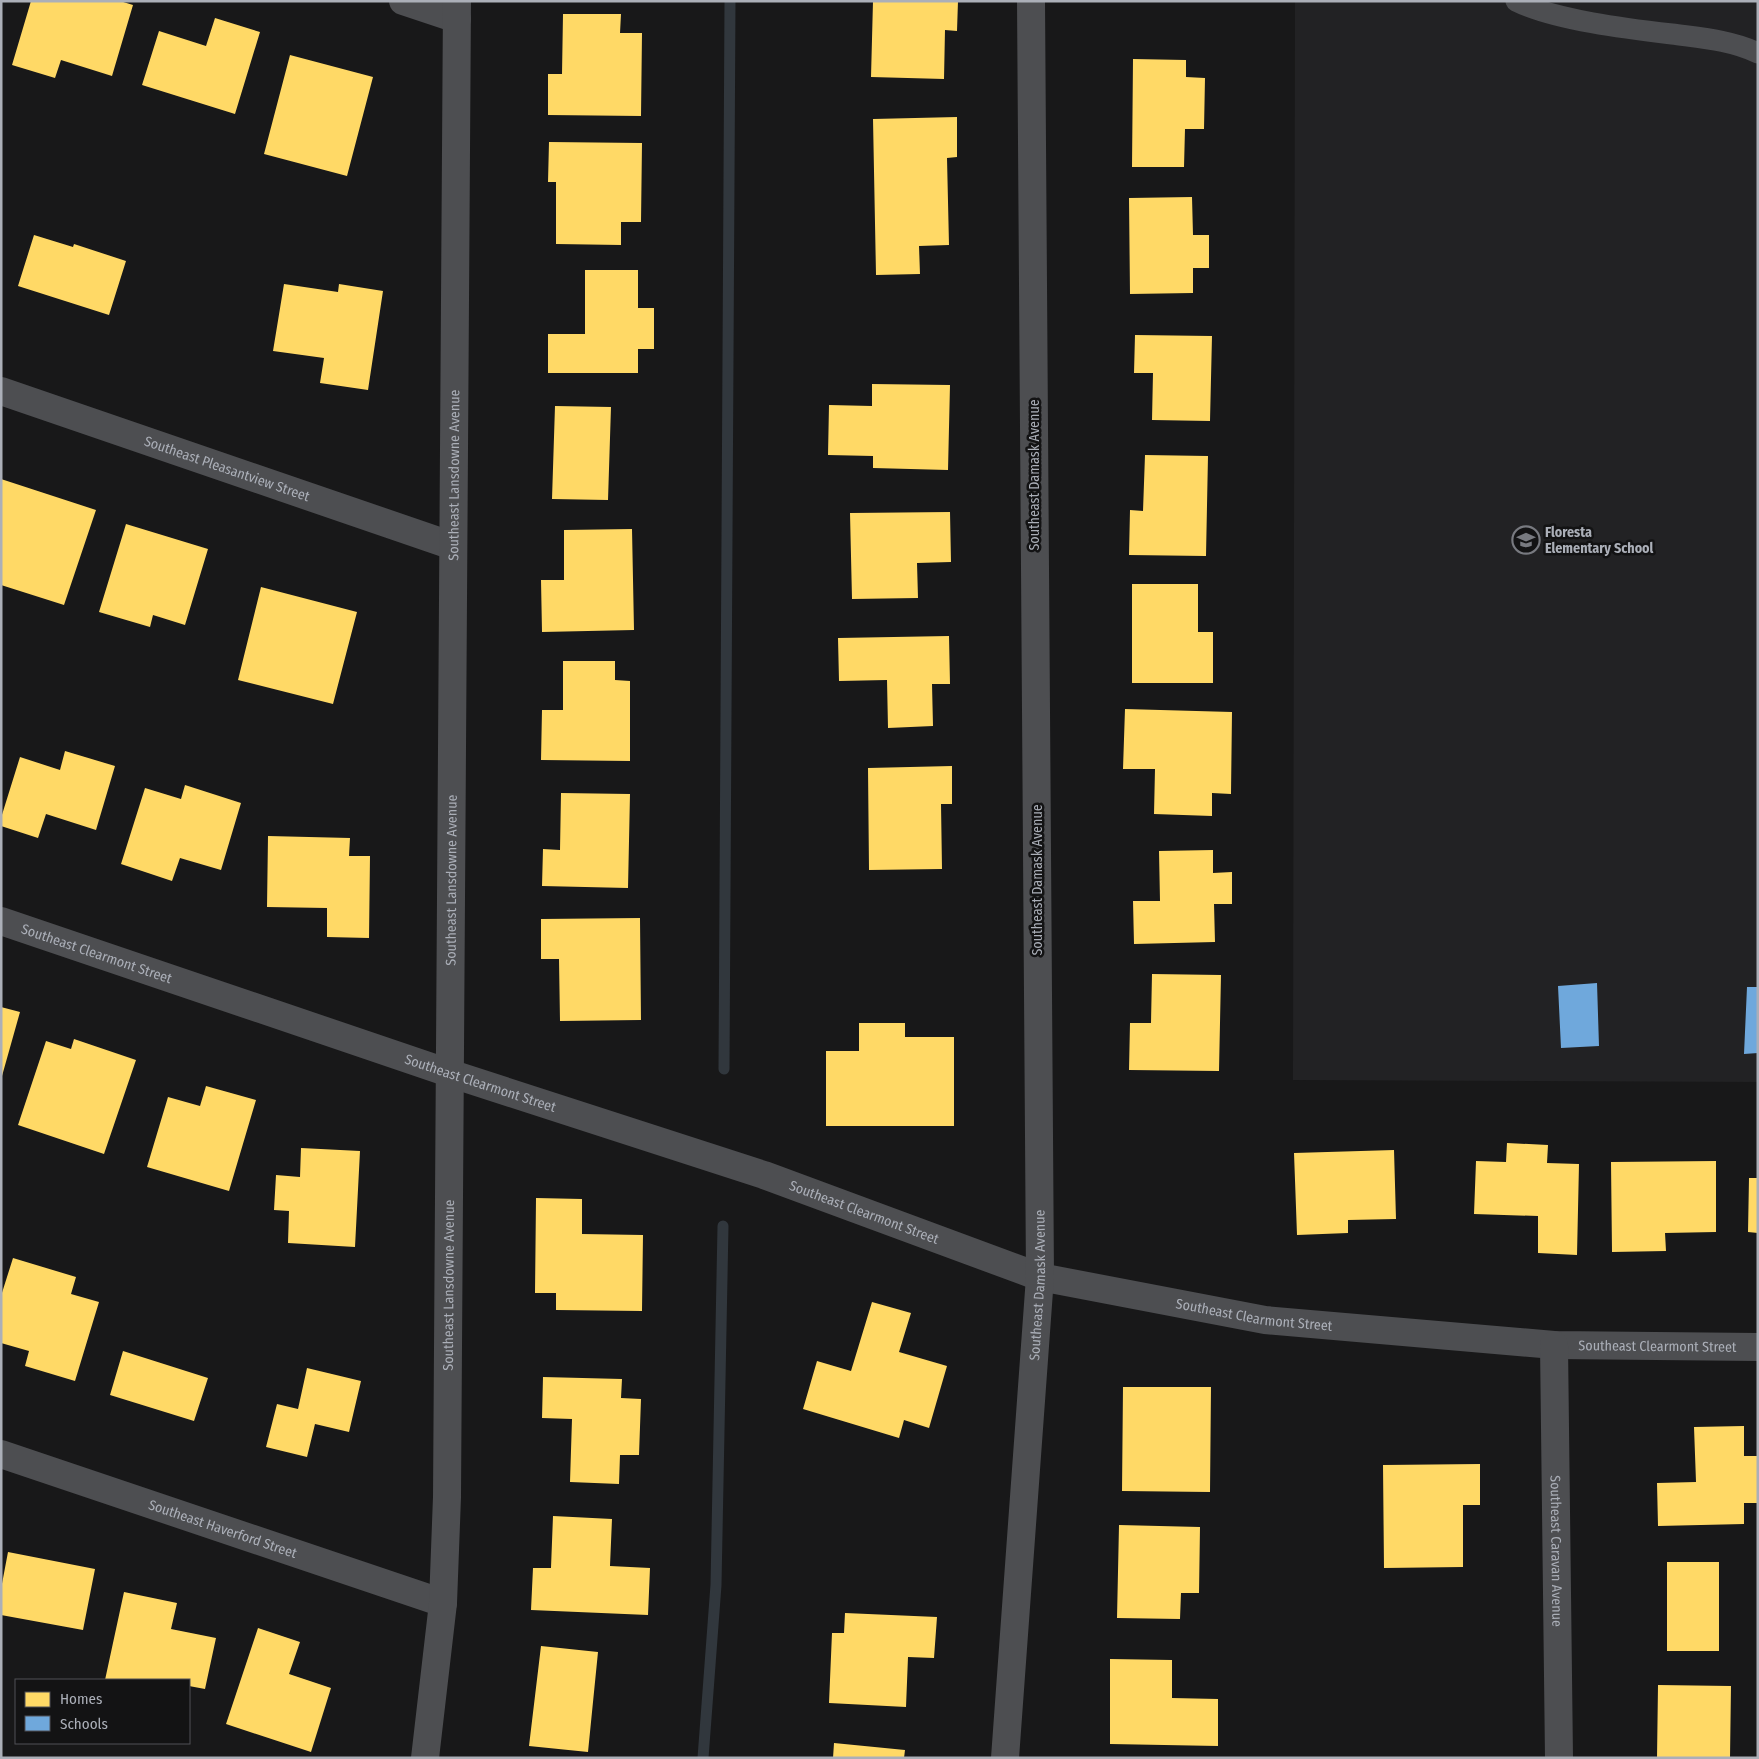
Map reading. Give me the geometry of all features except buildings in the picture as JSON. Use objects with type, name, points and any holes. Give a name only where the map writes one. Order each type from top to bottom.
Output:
[{"type":"street","points":[[404,1],[457,10]]},
{"type":"street","name":"Southeast Damask Avenue","points":[[1005,1758],[1040,1277],[1031,1]]},
{"type":"street","name":"Southeast Lansdowne Avenue","points":[[425,1758],[443,1602],[448,1487],[449,1073],[457,10]]},
{"type":"street","name":"Southeast Pleasantview Street","points":[[1,391],[453,546]]},
{"type":"street","name":"Southeast Clearmont Street","points":[[1,921],[449,1073],[764,1175],[1040,1277],[1265,1320],[1554,1345],[1758,1347]]},
{"type":"street","name":"Southeast Caravan Avenue","points":[[1554,1345],[1559,1758]]},
{"type":"street","name":"Southeast Haverford Street","points":[[1,1454],[443,1602]]},
{"type":"lane","points":[[1516,1],[1557,15],[1726,42],[1758,53]]},
{"type":"shaded area","name":"Floresta Elementary School","points":[[1295,1],[1758,1],[1758,1082],[1293,1080]]},
{"type":"waterway","points":[[724,1069],[730,1]]},
{"type":"waterway","points":[[703,1758],[716,1585],[723,1226]]},
{"type":"place","name":"Floresta Elementary School","points":[[1526,540]]}]
